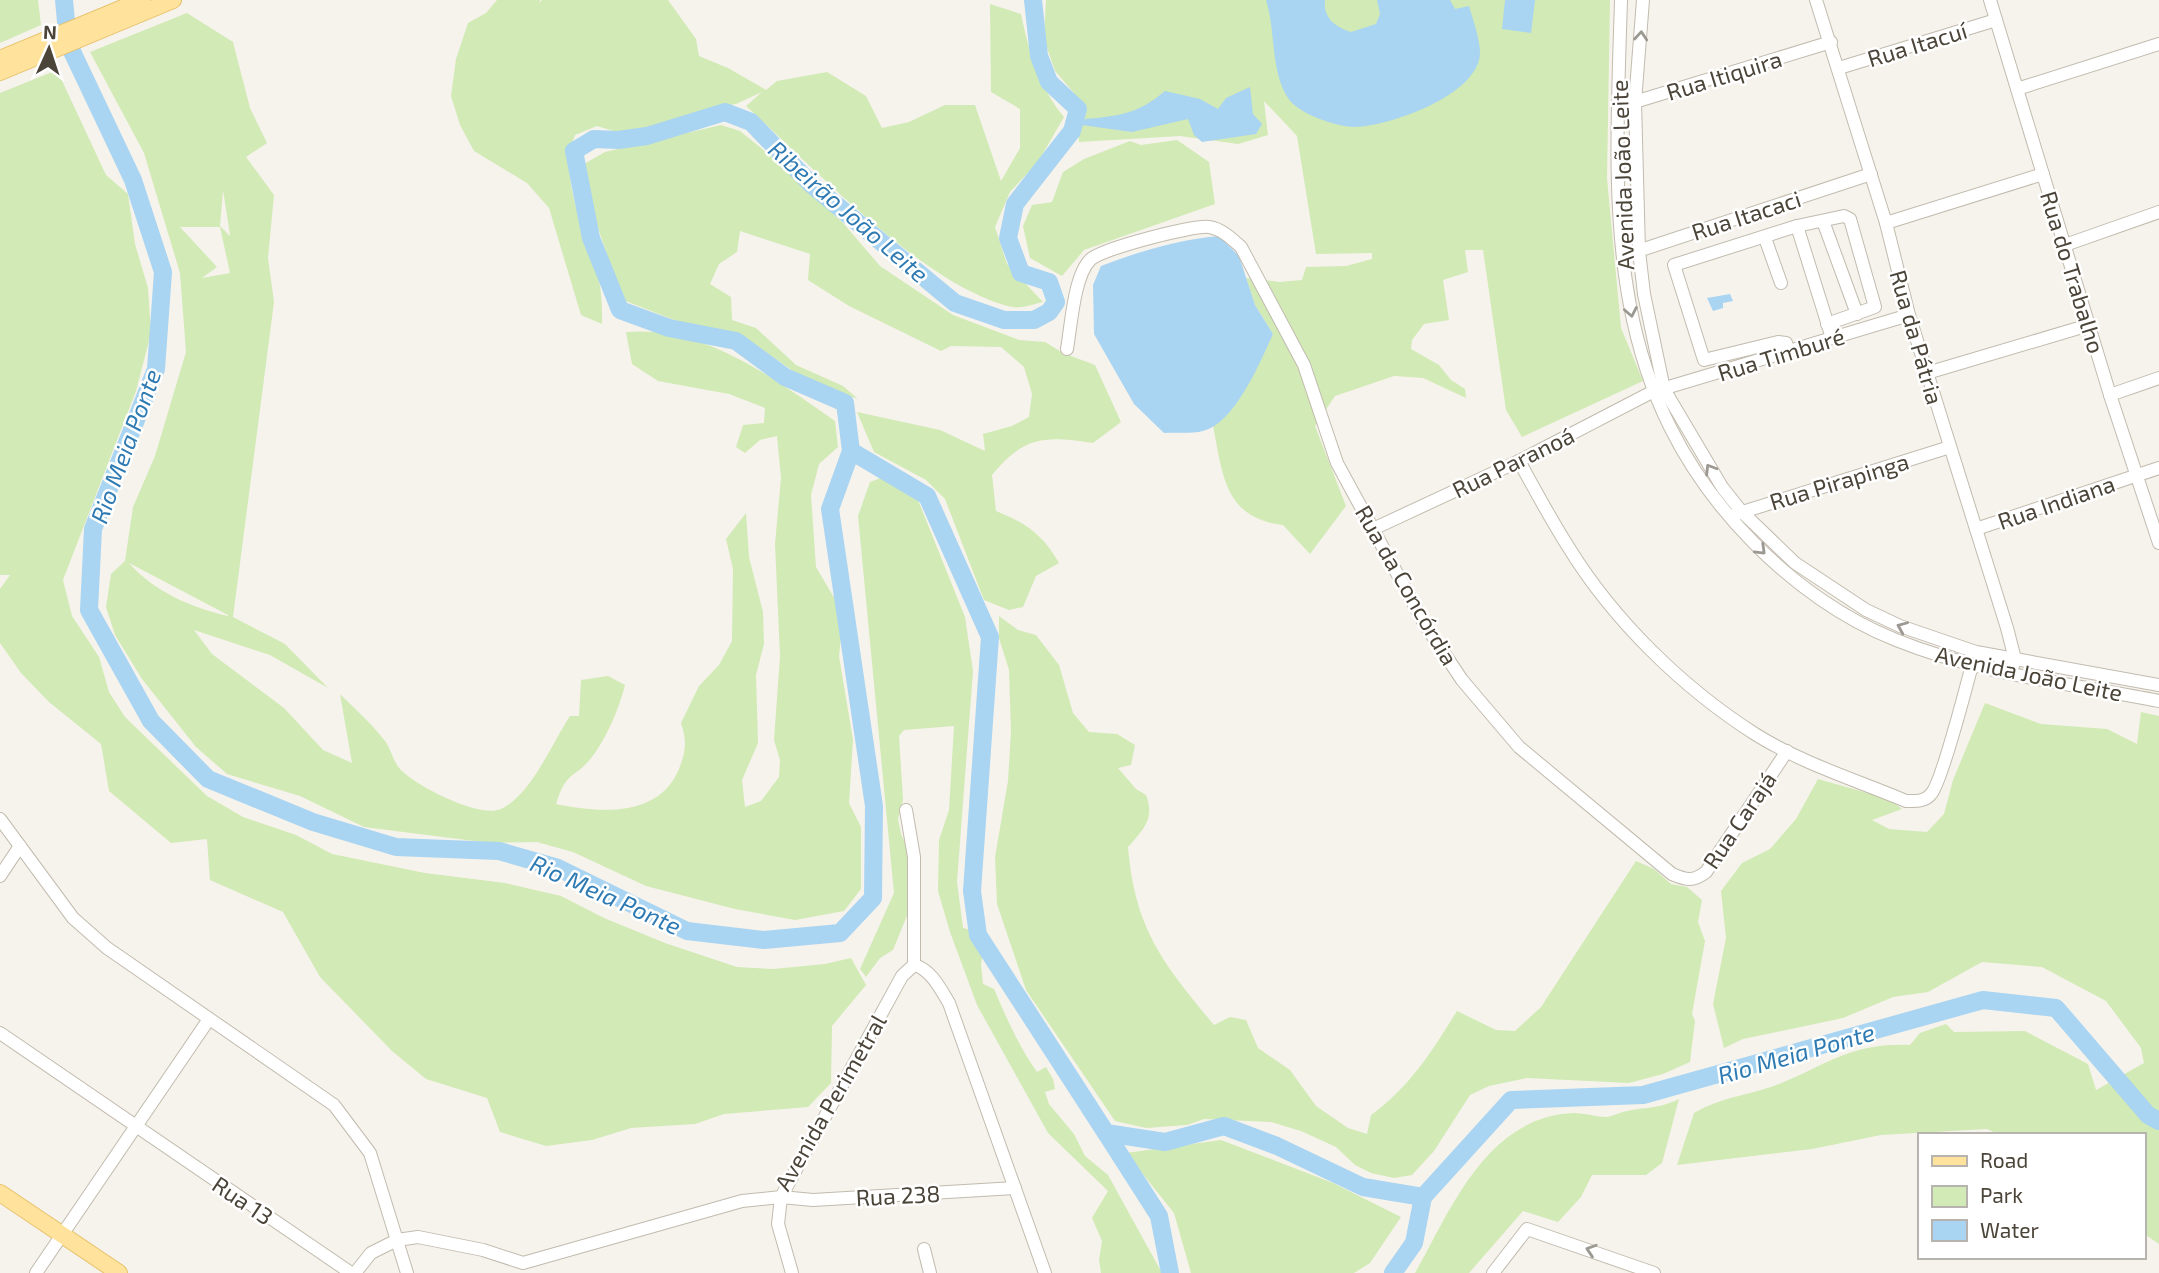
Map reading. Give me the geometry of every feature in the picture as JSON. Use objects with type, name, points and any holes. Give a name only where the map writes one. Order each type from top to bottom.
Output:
[{"type":"main road","points":[[94,27],[142,0]]},
{"type":"main road","points":[[0,72],[23,56],[94,27],[173,0]]},
{"type":"main road","points":[[0,59],[23,56]]},
{"type":"main road","points":[[0,1193],[119,1273]]},
{"type":"street","name":"Avenida João Leite","points":[[1621,0],[1618,107],[1621,254],[1637,346],[1696,471],[1730,518],[1785,572],[1859,622],[1894,640],[1972,665],[2159,701]]},
{"type":"street","name":"Avenida João Leite","points":[[1643,0],[1635,102],[1639,251],[1658,391],[1741,511],[1795,563],[1866,610],[1938,641],[2015,659],[2159,685]]},
{"type":"street","name":"Rua da Pátria","points":[[1816,0],[1886,223],[1909,315],[2015,659],[2012,673]]},
{"type":"street","name":"Rua do Trabalho","points":[[1990,0],[2110,395],[2159,543]]},
{"type":"street","name":"Rua Itacuí","points":[[1839,68],[1996,20]]},
{"type":"street","name":"Rua Itiquira","points":[[1618,107],[1831,42]]},
{"type":"street","points":[[2017,89],[2159,44]]},
{"type":"street","points":[[1618,141],[1636,139]]},
{"type":"street","name":"Rua Itacaci","points":[[1621,254],[1639,251],[1871,174]]},
{"type":"street","points":[[1886,223],[2043,174]]},
{"type":"street","points":[[2064,245],[2159,212]]},
{"type":"street","points":[[1788,352],[1786,343],[1778,342],[1707,360],[1702,358],[1674,265],[1797,226],[1844,216],[1850,219],[1875,304],[1874,309],[1827,324]]},
{"type":"street","points":[[1823,221],[1857,314]]},
{"type":"street","points":[[1797,226],[1832,338]]},
{"type":"street","name":"Rua da Concórdia","points":[[1067,349],[1080,277],[1090,260],[1105,252],[1182,230],[1210,227],[1227,235],[1241,247],[1304,365],[1337,463],[1424,623],[1476,698],[1519,747],[1672,874],[1686,880]]},
{"type":"street","points":[[1765,238],[1781,283]]},
{"type":"street","name":"Rua Timburé","points":[[1658,391],[1909,315]]},
{"type":"street","points":[[1927,373],[2089,325]]},
{"type":"street","points":[[1737,352],[1748,357],[1750,363]]},
{"type":"street","points":[[2110,395],[2159,378]]},
{"type":"street","name":"Rua Paranoá","points":[[1373,529],[1519,461],[1658,391]]},
{"type":"street","name":"Rua Pirapinga","points":[[1730,518],[1741,511],[1950,447]]},
{"type":"street","points":[[1519,461],[1570,550],[1630,628],[1689,685],[1755,734],[1787,751],[1906,801],[1919,802],[1931,794],[1972,665]]},
{"type":"street","name":"Rua Indiana","points":[[1976,529],[2159,468]]},
{"type":"street","name":"Rua Carajá","points":[[1686,880],[1698,878],[1706,872],[1787,751]]},
{"type":"street","points":[[906,810],[914,857],[914,965],[935,981],[949,1003],[1045,1273]]},
{"type":"street","points":[[0,819],[73,918],[107,948],[334,1105],[370,1153],[405,1267]]},
{"type":"street","points":[[0,876],[20,846]]},
{"type":"street","name":"Avenida Perimetral","points":[[397,1240],[418,1237],[483,1250],[527,1268],[742,1202],[781,1197],[902,976],[914,965]]},
{"type":"street","points":[[36,1273],[209,1018]]},
{"type":"street","name":"Rua 13","points":[[0,1033],[353,1273]]},
{"type":"street","name":"Rua 238","points":[[781,1197],[813,1200],[1015,1188]]},
{"type":"street","points":[[781,1197],[778,1224],[792,1273]]},
{"type":"street","points":[[1493,1273],[1527,1229],[1654,1273]]},
{"type":"street","points":[[353,1273],[371,1253],[397,1240]]},
{"type":"street","points":[[924,1249],[930,1273]]},
{"type":"street","points":[[371,1253],[391,1255],[405,1267]]},
{"type":"green space","points":[[0,0],[38,0],[41,25],[0,43]]},
{"type":"green space","points":[[497,0],[540,0],[539,3],[542,0],[668,0],[696,39],[699,56],[728,68],[766,90],[777,81],[827,72],[866,96],[882,128],[909,122],[945,105],[975,105],[1001,181],[1020,148],[1020,109],[991,92],[990,4],[1021,14],[1036,68],[1048,94],[1064,117],[1038,162],[1010,192],[995,227],[1007,264],[1043,302],[1012,307],[978,295],[943,276],[907,251],[837,191],[746,106],[762,92],[736,104],[708,109],[651,128],[620,133],[597,126],[575,135],[570,153],[572,191],[596,268],[602,300],[602,324],[581,315],[549,208],[527,183],[474,151],[460,125],[451,96],[456,59],[468,23],[486,13]]},
{"type":"green space","points":[[1046,0],[1610,0],[1607,178],[1621,328],[1643,381],[1522,437],[1506,410],[1483,250],[1465,250],[1468,272],[1443,280],[1449,320],[1424,324],[1412,340],[1411,349],[1439,365],[1451,380],[1465,389],[1466,398],[1423,378],[1394,376],[1335,396],[1315,426],[1346,506],[1310,554],[1283,525],[1263,521],[1238,504],[1224,477],[1213,426],[1273,334],[1255,305],[1246,278],[1280,282],[1302,280],[1306,267],[1346,266],[1372,259],[1372,253],[1316,254],[1297,136],[1264,101],[1268,135],[1238,144],[1180,136],[1079,142],[1074,93],[1055,71],[1044,39]]},
{"type":"green space","points":[[187,13],[233,42],[250,108],[267,143],[246,157],[274,195],[268,258],[274,302],[233,617],[285,644],[328,688],[270,655],[194,630],[212,654],[284,708],[323,750],[352,763],[340,694],[380,735],[407,776],[464,805],[491,811],[501,809],[512,802],[532,780],[570,716],[579,716],[581,680],[608,676],[625,685],[616,713],[597,749],[586,764],[567,780],[556,804],[609,810],[643,804],[670,785],[679,769],[685,741],[681,723],[699,686],[719,665],[732,641],[733,569],[726,539],[746,513],[749,557],[763,612],[764,644],[756,675],[758,743],[742,780],[745,807],[761,801],[779,777],[780,760],[774,740],[780,656],[775,544],[781,478],[777,436],[760,440],[745,453],[736,447],[743,425],[764,423],[765,408],[729,394],[658,381],[632,364],[626,332],[655,332],[711,346],[788,388],[835,421],[838,447],[819,464],[811,495],[816,567],[836,601],[842,627],[839,656],[853,740],[849,803],[861,827],[861,889],[844,911],[795,920],[735,909],[646,886],[573,852],[537,842],[490,843],[364,827],[300,796],[227,774],[196,747],[142,679],[115,635],[106,607],[111,574],[125,561],[133,507],[155,456],[186,352],[180,273],[144,153],[90,52]],"holes":[[[223,190],[230,235],[230,236],[220,226]],[[180,227],[220,227],[230,273],[202,278],[217,267]],[[129,563],[228,616],[174,597]]]},
{"type":"green space","points":[[57,70],[106,175],[128,194],[135,244],[148,288],[151,333],[136,391],[63,580],[72,616],[99,657],[109,692],[125,717],[207,796],[243,817],[296,835],[332,854],[425,873],[505,883],[561,896],[604,918],[665,943],[737,967],[773,969],[825,964],[851,958],[866,985],[832,1026],[831,1083],[808,1107],[724,1114],[695,1124],[631,1128],[592,1140],[546,1146],[500,1132],[487,1098],[426,1079],[392,1051],[320,977],[283,912],[210,880],[207,839],[171,843],[109,791],[101,744],[49,702],[21,673],[0,643],[0,589],[10,575],[0,575],[0,93]]},
{"type":"green space","points":[[721,125],[740,131],[778,162],[844,224],[880,266],[953,315],[1019,340],[1045,342],[1063,353],[1095,365],[1121,422],[1093,443],[1062,439],[1037,441],[1026,445],[992,475],[996,511],[1033,531],[1059,563],[1036,576],[1023,607],[1009,610],[984,600],[945,499],[926,480],[874,452],[857,412],[940,430],[985,451],[983,434],[1012,426],[1029,417],[1032,394],[1024,367],[1001,347],[951,346],[941,351],[849,306],[808,280],[810,254],[740,231],[737,252],[719,264],[710,284],[731,297],[732,320],[756,328],[796,365],[843,386],[858,399],[808,381],[746,339],[692,327],[623,300],[577,168],[605,152]]},
{"type":"green space","points":[[1177,140],[1209,162],[1215,204],[1084,250],[1062,276],[1030,258],[1023,226],[1032,205],[1052,202],[1063,172],[1084,159],[1130,141],[1141,145]]},
{"type":"green space","points":[[891,474],[918,500],[965,617],[973,671],[957,882],[963,928],[971,930],[984,944],[981,965],[983,984],[994,989],[1018,1042],[1037,1072],[1046,1067],[1053,1079],[1055,1089],[1045,1092],[1049,1104],[1074,1134],[1085,1156],[1108,1175],[1162,1273],[1101,1273],[1099,1260],[1102,1241],[1092,1218],[1108,1191],[1048,1133],[977,1005],[938,891],[939,840],[949,810],[954,726],[904,730],[899,736],[903,800],[898,819],[909,851],[913,901],[893,950],[880,958],[866,977],[860,969],[894,893],[858,516],[870,482]]},
{"type":"green space","points":[[999,616],[1018,630],[1036,635],[1059,665],[1073,713],[1089,732],[1117,734],[1135,745],[1131,765],[1118,768],[1136,789],[1146,795],[1149,810],[1146,823],[1128,847],[1132,876],[1145,923],[1166,963],[1214,1025],[1230,1017],[1246,1020],[1258,1048],[1290,1070],[1316,1106],[1348,1128],[1367,1134],[1371,1115],[1409,1080],[1457,1011],[1496,1030],[1515,1031],[1541,1007],[1636,861],[1654,869],[1671,884],[1687,887],[1702,900],[1698,922],[1705,941],[1692,1014],[1695,1021],[1690,1062],[1663,1074],[1629,1083],[1527,1078],[1489,1086],[1470,1095],[1434,1151],[1412,1175],[1394,1178],[1371,1173],[1355,1165],[1336,1147],[1301,1131],[1271,1122],[1204,1119],[1187,1125],[1146,1128],[1115,1121],[1026,990],[997,904],[995,857],[1008,781],[1011,731],[1009,670],[999,638]]},
{"type":"green space","points":[[1985,703],[2041,724],[2107,729],[2137,744],[2141,712],[2159,716],[2159,1244],[2145,1234],[2145,1133],[1996,1133],[1987,1129],[1881,1135],[1812,1149],[1677,1165],[1694,1113],[1703,1108],[1790,1080],[1852,1052],[1888,1045],[1910,1045],[1920,1033],[1946,1024],[1954,1032],[2025,1031],[2088,1064],[2096,1090],[2144,1063],[2141,1048],[2106,1001],[2042,967],[1982,962],[1928,992],[1893,997],[1843,1018],[1743,1039],[1724,1048],[1713,1004],[1726,938],[1721,891],[1742,863],[1770,849],[1796,819],[1818,779],[1889,799],[1902,809],[1872,820],[1889,829],[1927,832],[1944,814],[1953,780]]},
{"type":"green space","points":[[1679,1099],[1662,1163],[1646,1175],[1592,1175],[1581,1197],[1558,1222],[1523,1211],[1469,1273],[1415,1273],[1458,1195],[1475,1170],[1495,1148],[1518,1130],[1544,1118],[1574,1113],[1607,1117]]},
{"type":"green space","points":[[1221,1140],[1333,1183],[1401,1217],[1370,1263],[1354,1273],[1191,1273],[1174,1213],[1126,1153]]},
{"type":"water","points":[[1266,0],[1325,0],[1326,12],[1331,21],[1351,32],[1376,24],[1380,14],[1377,0],[1450,0],[1455,9],[1469,6],[1480,48],[1476,68],[1465,82],[1449,95],[1410,114],[1355,127],[1329,122],[1293,104],[1282,87]]},
{"type":"water","points":[[1505,0],[1535,0],[1531,33],[1502,29]]},
{"type":"water","points":[[1250,87],[1253,114],[1262,124],[1256,134],[1202,142],[1194,135],[1188,119],[1132,132],[1082,125],[1085,119],[1118,115],[1137,109],[1165,91],[1200,99],[1218,109],[1226,98]]},
{"type":"water","points":[[1219,236],[1239,256],[1255,305],[1273,334],[1245,390],[1215,426],[1203,431],[1164,433],[1134,404],[1094,334],[1093,285],[1101,266],[1159,247]]},
{"type":"water","points":[[1730,294],[1733,301],[1723,303],[1723,308],[1713,311],[1707,298]]},
{"type":"waterway","name":"Rio Meia Ponte","points":[[64,0],[68,43],[133,180],[163,272],[156,369],[93,529],[89,610],[151,721],[208,779],[313,822],[396,847],[499,851],[558,868],[687,931],[764,940],[840,933],[873,898],[874,806],[830,509],[851,451],[845,403],[785,377],[736,341],[669,328],[620,310],[591,238],[574,151],[594,139],[618,140],[647,136],[725,112],[751,122],[811,184],[955,303],[1004,320],[1034,320],[1049,312],[1056,302],[1049,282],[1021,273],[1008,238],[1015,204],[1072,131],[1078,109],[1049,82],[1039,56],[1033,0]]},
{"type":"waterway","name":"Rio Meia Ponte","points":[[851,451],[927,496],[990,637],[972,891],[978,935],[1106,1133],[1165,1142],[1224,1126],[1277,1146],[1363,1187],[1423,1197],[1511,1100],[1643,1095],[1983,1000],[2056,1008],[2148,1115],[2159,1121]]},
{"type":"waterway","name":"Rio Meia Ponte","points":[[1106,1133],[1159,1216],[1170,1273]]},
{"type":"waterway","name":"Rio Meia Ponte","points":[[1393,1273],[1414,1243],[1423,1197]]},
{"type":"water label","name":"Ribeirão João Leite","points":[[849,211]]}]
